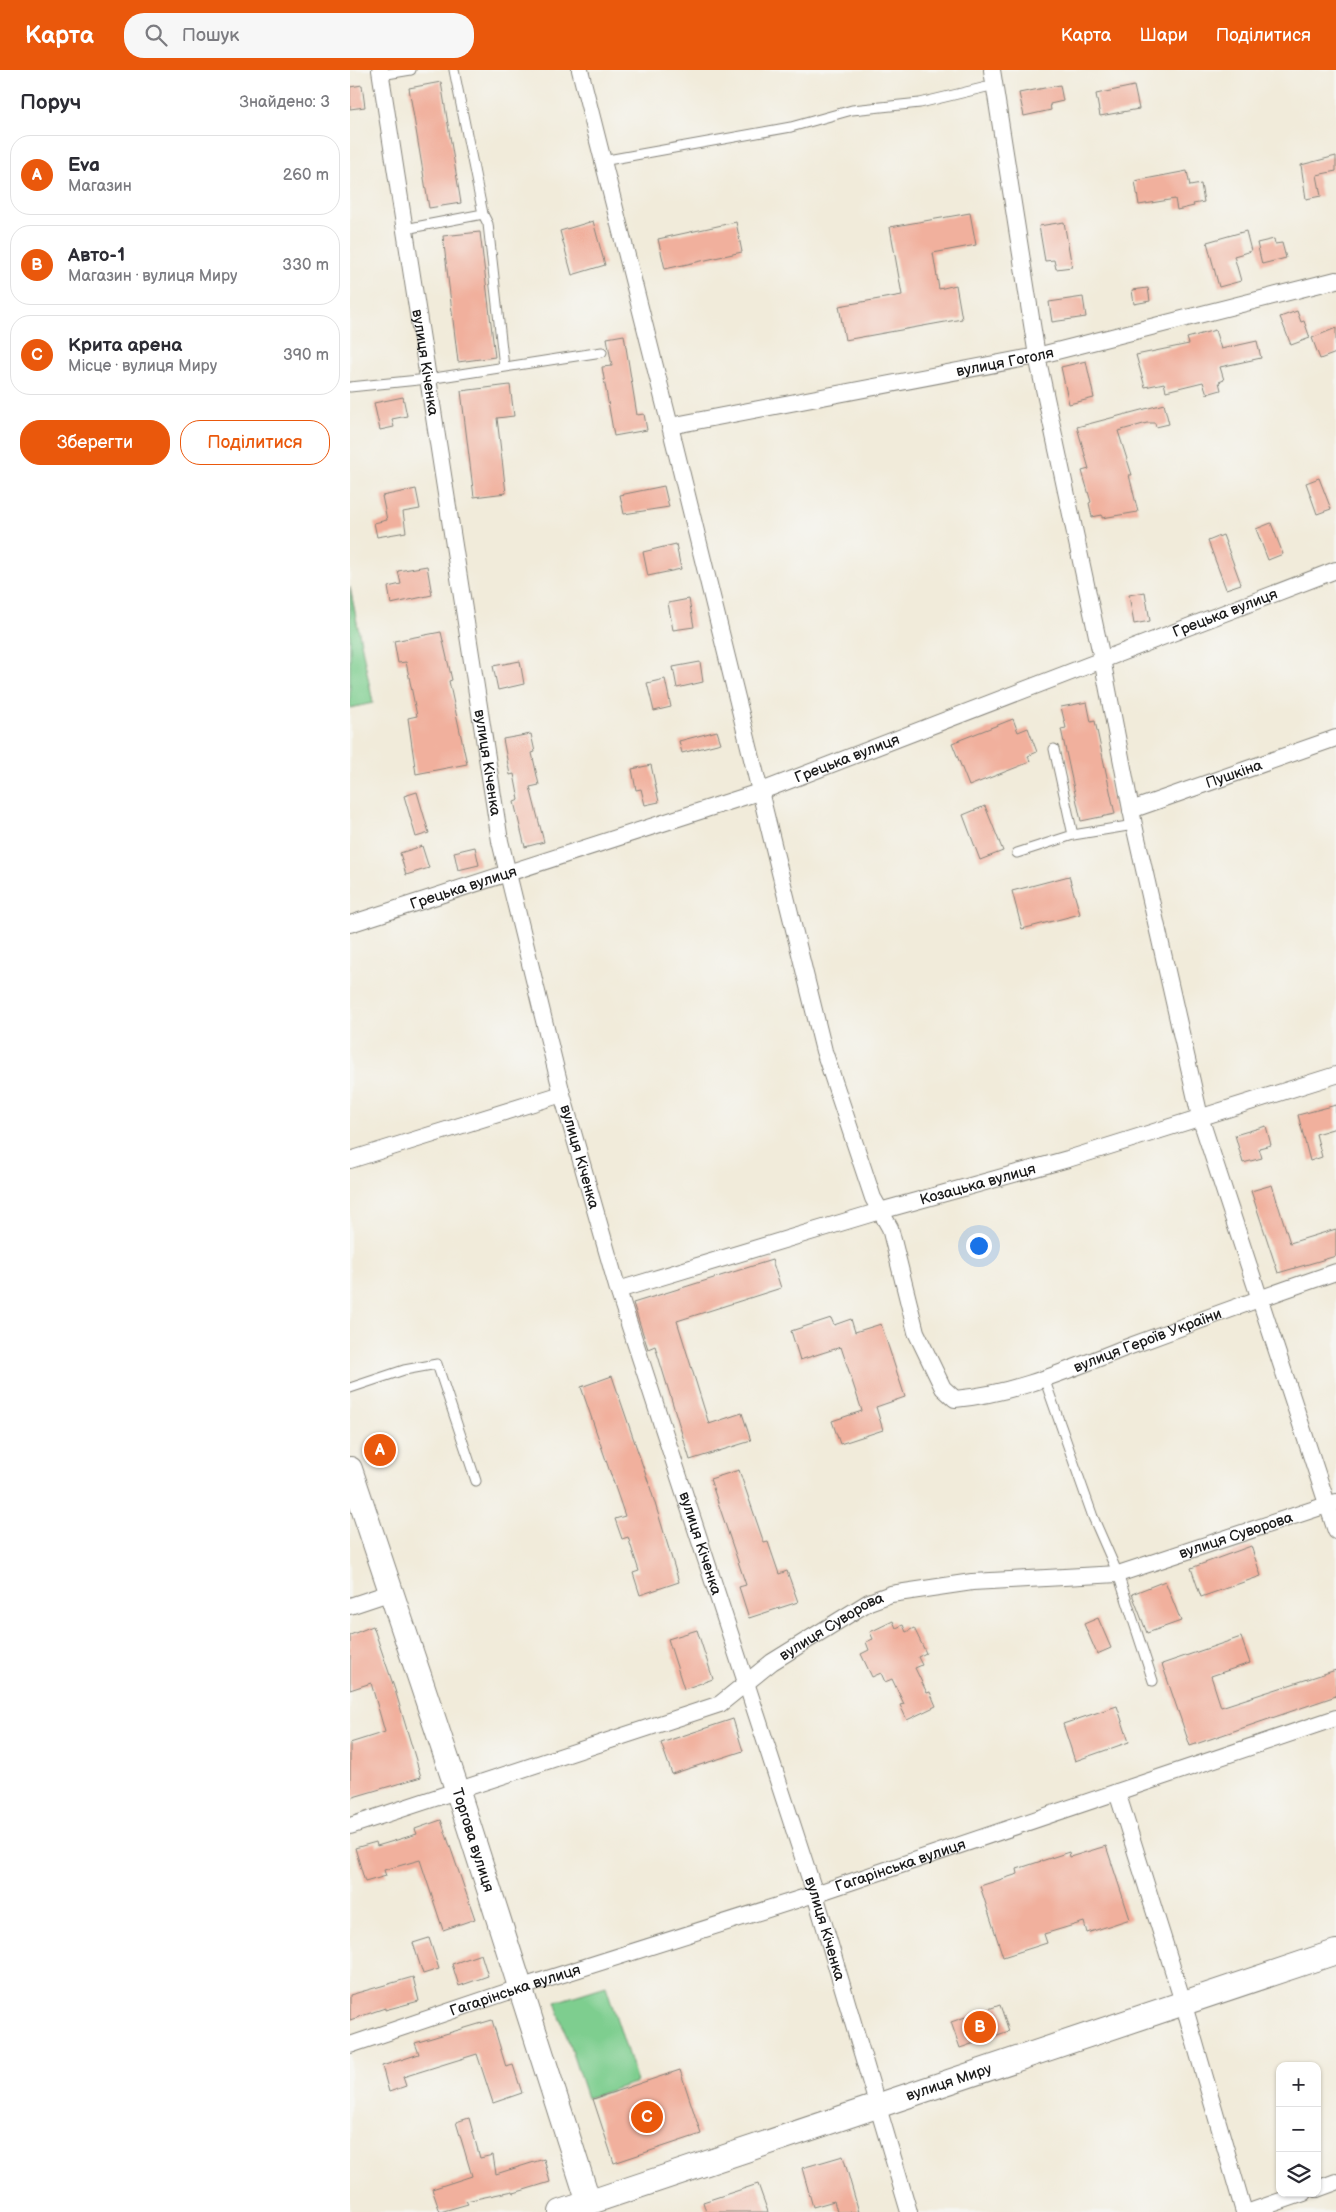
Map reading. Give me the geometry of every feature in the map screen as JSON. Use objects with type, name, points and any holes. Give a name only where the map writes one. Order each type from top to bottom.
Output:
[{"type":"main road","name":"Торгова вулиця","points":[[350,1469],[457,1790],[519,1988],[591,2207]]},
{"type":"main road","name":"вулиця Миру","points":[[561,2212],[591,2207],[878,2106],[1336,1952]]},
{"type":"street","points":[[580,70],[824,1052],[873,1198],[880,1211]]},
{"type":"street","name":"вулиця Кіченка","points":[[380,72],[498,832],[507,874],[562,1094],[618,1290],[815,1894],[909,2212]]},
{"type":"street","points":[[993,77],[1037,356],[1102,659],[1133,818],[1200,1117],[1260,1298],[1332,1504],[1336,1531]]},
{"type":"street","name":"вулиця Гоголя","points":[[670,426],[1037,356],[1336,280]]},
{"type":"street","name":"Грецька вулиця","points":[[350,924],[759,792],[1336,570]]},
{"type":"street","name":"Пушкіна","points":[[1133,818],[1336,738]]},
{"type":"street","name":"Козацька вулиця","points":[[618,1290],[880,1211],[1068,1159],[1336,1075]]},
{"type":"street","points":[[350,1160],[562,1094]]},
{"type":"street","name":"вулиця Героїв України","points":[[880,1211],[890,1228],[916,1332],[943,1388],[956,1399],[985,1396],[1044,1378],[1336,1272]]},
{"type":"street","name":"вулиця Суворова","points":[[350,1826],[720,1704],[772,1662],[869,1602],[891,1594],[972,1582],[1118,1574],[1332,1504]]},
{"type":"street","points":[[350,1606],[392,1592]]},
{"type":"street","name":"Гагарінська вулиця","points":[[350,2045],[519,1988],[815,1894],[1336,1718]]},
{"type":"street","points":[[1117,1792],[1184,2002],[1244,2212]]},
{"type":"street","points":[[1321,2188],[1336,2182]]},
{"type":"street","points":[[1249,2212],[1292,2197]]},
{"type":"lane","points":[[380,72],[412,70]]},
{"type":"lane","points":[[454,70],[483,214],[488,224],[504,367]]},
{"type":"lane","points":[[602,161],[791,127],[852,110],[920,103],[993,77]]},
{"type":"lane","points":[[405,229],[483,214]]},
{"type":"lane","points":[[350,387],[428,379],[602,352]]},
{"type":"lane","points":[[1054,749],[1073,835]]},
{"type":"lane","points":[[1017,853],[1133,818]]},
{"type":"lane","points":[[350,1388],[404,1370],[437,1364],[476,1481]]},
{"type":"lane","points":[[1044,1378],[1093,1516],[1118,1574],[1153,1681]]},
{"type":"green space","points":[[350,587],[373,703],[350,708]]},
{"type":"green space","points":[[606,1986],[637,2082],[587,2098],[555,2002]]},
{"type":"building","points":[[441,82],[461,203],[429,208],[409,88]]},
{"type":"building","points":[[362,85],[365,107],[350,109],[350,87]]},
{"type":"building","points":[[1060,85],[1063,101],[1050,104],[1051,110],[1024,116],[1019,93]]},
{"type":"building","points":[[1134,86],[1139,109],[1100,116],[1096,94]]},
{"type":"building","points":[[1336,156],[1336,171],[1317,175],[1321,196],[1306,199],[1301,165]]},
{"type":"building","points":[[1187,171],[1190,186],[1201,184],[1204,202],[1177,210],[1175,199],[1139,205],[1135,181]]},
{"type":"building","points":[[970,213],[976,245],[933,253],[939,289],[956,285],[962,319],[845,340],[839,306],[902,295],[890,227]]},
{"type":"building","points":[[593,221],[605,265],[572,275],[560,231]]},
{"type":"building","points":[[736,222],[742,252],[665,269],[658,239]]},
{"type":"building","points":[[1064,222],[1072,267],[1056,269],[1054,260],[1045,261],[1039,226]]},
{"type":"building","points":[[1246,231],[1251,251],[1234,256],[1241,281],[1219,287],[1207,242]]},
{"type":"building","points":[[480,232],[495,357],[458,362],[443,236]]},
{"type":"building","points":[[1274,239],[1275,244],[1282,243],[1286,258],[1262,264],[1257,243]]},
{"type":"building","points":[[1148,288],[1150,301],[1134,304],[1132,290]]},
{"type":"building","points":[[1083,297],[1086,317],[1052,322],[1049,302]]},
{"type":"building","points":[[1297,311],[1301,322],[1304,321],[1310,338],[1291,345],[1280,317]]},
{"type":"building","points":[[1336,328],[1336,353],[1320,359],[1312,338]]},
{"type":"building","points":[[1215,330],[1221,349],[1257,341],[1261,358],[1220,367],[1224,380],[1219,382],[1221,390],[1207,394],[1203,382],[1166,391],[1164,383],[1145,387],[1136,355],[1189,344],[1187,338]]},
{"type":"building","points":[[624,335],[637,415],[644,414],[647,430],[614,436],[602,367],[612,366],[607,338]]},
{"type":"building","points":[[1086,361],[1094,398],[1069,404],[1061,367]]},
{"type":"building","points":[[510,385],[514,416],[497,418],[506,493],[474,497],[461,391]]},
{"type":"building","points":[[403,397],[407,416],[392,419],[394,427],[380,430],[374,403]]},
{"type":"building","points":[[1164,404],[1169,424],[1156,427],[1155,423],[1147,423],[1118,431],[1132,475],[1129,475],[1138,512],[1102,518],[1102,515],[1092,517],[1089,503],[1091,502],[1082,471],[1089,469],[1077,427]]},
{"type":"building","points":[[1319,478],[1331,509],[1317,514],[1306,483]]},
{"type":"building","points":[[664,486],[669,507],[624,514],[620,495]]},
{"type":"building","points":[[416,489],[420,509],[403,512],[406,532],[377,537],[374,523],[387,520],[382,496]]},
{"type":"building","points":[[1271,523],[1283,554],[1268,560],[1256,529]]},
{"type":"building","points":[[1223,535],[1241,584],[1226,589],[1208,541]]},
{"type":"building","points":[[676,544],[681,569],[648,576],[643,552]]},
{"type":"building","points":[[427,566],[432,595],[391,604],[388,587],[401,584],[398,571]]},
{"type":"building","points":[[1145,592],[1150,621],[1134,624],[1129,595]]},
{"type":"building","points":[[689,599],[694,627],[673,630],[668,603]]},
{"type":"building","points":[[441,632],[452,680],[449,681],[467,764],[416,774],[408,718],[417,716],[406,662],[398,663],[394,641]]},
{"type":"building","points":[[520,661],[524,684],[498,690],[493,666]]},
{"type":"building","points":[[700,662],[703,682],[677,688],[673,667]]},
{"type":"building","points":[[665,679],[671,707],[654,711],[647,683]]},
{"type":"building","points":[[1087,702],[1091,722],[1095,721],[1115,814],[1081,821],[1061,729],[1066,728],[1061,707]]},
{"type":"building","points":[[1013,719],[1018,732],[1028,728],[1037,752],[1028,756],[1030,762],[969,786],[952,743]]},
{"type":"building","points":[[717,731],[721,743],[682,753],[679,741]]},
{"type":"building","points":[[531,734],[535,752],[532,753],[539,785],[530,787],[544,842],[525,847],[514,802],[519,800],[514,774],[510,775],[503,739]]},
{"type":"building","points":[[651,765],[659,802],[645,805],[641,789],[636,790],[632,769]]},
{"type":"building","points":[[417,792],[429,833],[416,837],[404,796]]},
{"type":"building","points":[[985,806],[1003,851],[980,860],[963,815]]},
{"type":"building","points":[[422,846],[429,868],[406,875],[400,853]]},
{"type":"building","points":[[475,847],[479,865],[458,870],[454,852]]},
{"type":"building","points":[[1069,876],[1080,914],[1022,929],[1012,891]]},
{"type":"building","points":[[1336,1105],[1336,1128],[1316,1134],[1322,1157],[1310,1161],[1298,1115]]},
{"type":"building","points":[[1266,1126],[1271,1145],[1259,1148],[1262,1158],[1243,1163],[1235,1135]]},
{"type":"building","points":[[1272,1185],[1290,1243],[1336,1229],[1336,1256],[1278,1273],[1251,1191]]},
{"type":"building","points":[[772,1260],[781,1288],[677,1321],[709,1424],[742,1413],[751,1441],[690,1460],[655,1346],[648,1349],[633,1303]]},
{"type":"building","points":[[831,1318],[834,1325],[851,1319],[855,1332],[881,1324],[905,1397],[876,1407],[883,1430],[840,1444],[832,1421],[862,1411],[841,1347],[800,1360],[791,1331]]},
{"type":"building","points":[[612,1376],[650,1487],[679,1582],[640,1595],[633,1573],[639,1571],[628,1537],[622,1539],[615,1519],[625,1516],[581,1387]]},
{"type":"building","points":[[739,1470],[764,1543],[768,1542],[779,1574],[787,1571],[798,1602],[749,1618],[739,1587],[746,1585],[710,1479]]},
{"type":"building","points":[[1251,1546],[1261,1576],[1201,1597],[1191,1568]]},
{"type":"building","points":[[1165,1581],[1181,1621],[1147,1633],[1132,1594]]},
{"type":"building","points":[[1098,1618],[1111,1648],[1097,1654],[1084,1624]]},
{"type":"building","points":[[893,1621],[896,1628],[903,1625],[906,1632],[914,1628],[926,1653],[918,1657],[922,1665],[915,1668],[927,1693],[930,1692],[936,1706],[907,1720],[900,1705],[904,1704],[892,1679],[885,1682],[881,1673],[872,1677],[861,1654],[869,1650],[866,1642],[873,1639],[870,1632]]},
{"type":"building","points":[[373,1626],[395,1690],[421,1777],[350,1798],[350,1743],[385,1732],[371,1683],[350,1690],[350,1635]]},
{"type":"building","points":[[697,1630],[713,1679],[684,1689],[668,1639]]},
{"type":"building","points":[[1241,1637],[1250,1663],[1211,1676],[1221,1707],[1336,1670],[1336,1696],[1190,1746],[1162,1664]]},
{"type":"building","points":[[1117,1706],[1129,1742],[1075,1761],[1063,1724]]},
{"type":"building","points":[[733,1719],[743,1751],[672,1774],[661,1743]]},
{"type":"building","points":[[441,1820],[475,1919],[443,1930],[420,1860],[384,1870],[386,1876],[365,1882],[355,1848],[376,1842],[377,1846],[417,1834],[415,1829]]},
{"type":"building","points":[[1106,1846],[1130,1919],[1087,1933],[1084,1922],[1044,1934],[1047,1943],[1003,1957],[980,1886],[1018,1874],[1017,1869],[1069,1852],[1070,1857]]},
{"type":"building","points":[[429,1938],[439,1969],[423,1974],[413,1943]]},
{"type":"building","points":[[481,1954],[488,1976],[459,1986],[452,1964]]},
{"type":"building","points":[[413,1977],[419,2001],[385,2010],[385,2008],[350,2020],[350,1995]]},
{"type":"building","points":[[1000,2005],[1009,2031],[960,2048],[951,2022]]},
{"type":"building","points":[[492,2020],[506,2067],[513,2065],[522,2093],[493,2103],[477,2054],[403,2077],[406,2086],[389,2092],[382,2066],[419,2054],[415,2043]]},
{"type":"building","points":[[680,2070],[701,2134],[614,2163],[593,2099]]},
{"type":"building","points":[[469,2118],[480,2158],[493,2155],[496,2174],[544,2159],[550,2182],[514,2193],[513,2191],[466,2201],[468,2204],[440,2212],[432,2189],[472,2176],[456,2122]]},
{"type":"building","points":[[843,2156],[859,2212],[837,2212],[834,2201],[813,2207],[802,2168]]},
{"type":"building","points":[[758,2184],[768,2212],[706,2212],[703,2202]]},
{"type":"place","name":"Eva","points":[[380,1450]]},
{"type":"place","name":"Авто-1","points":[[980,2027]]},
{"type":"place","name":"Крита арена","points":[[647,2117]]}]
